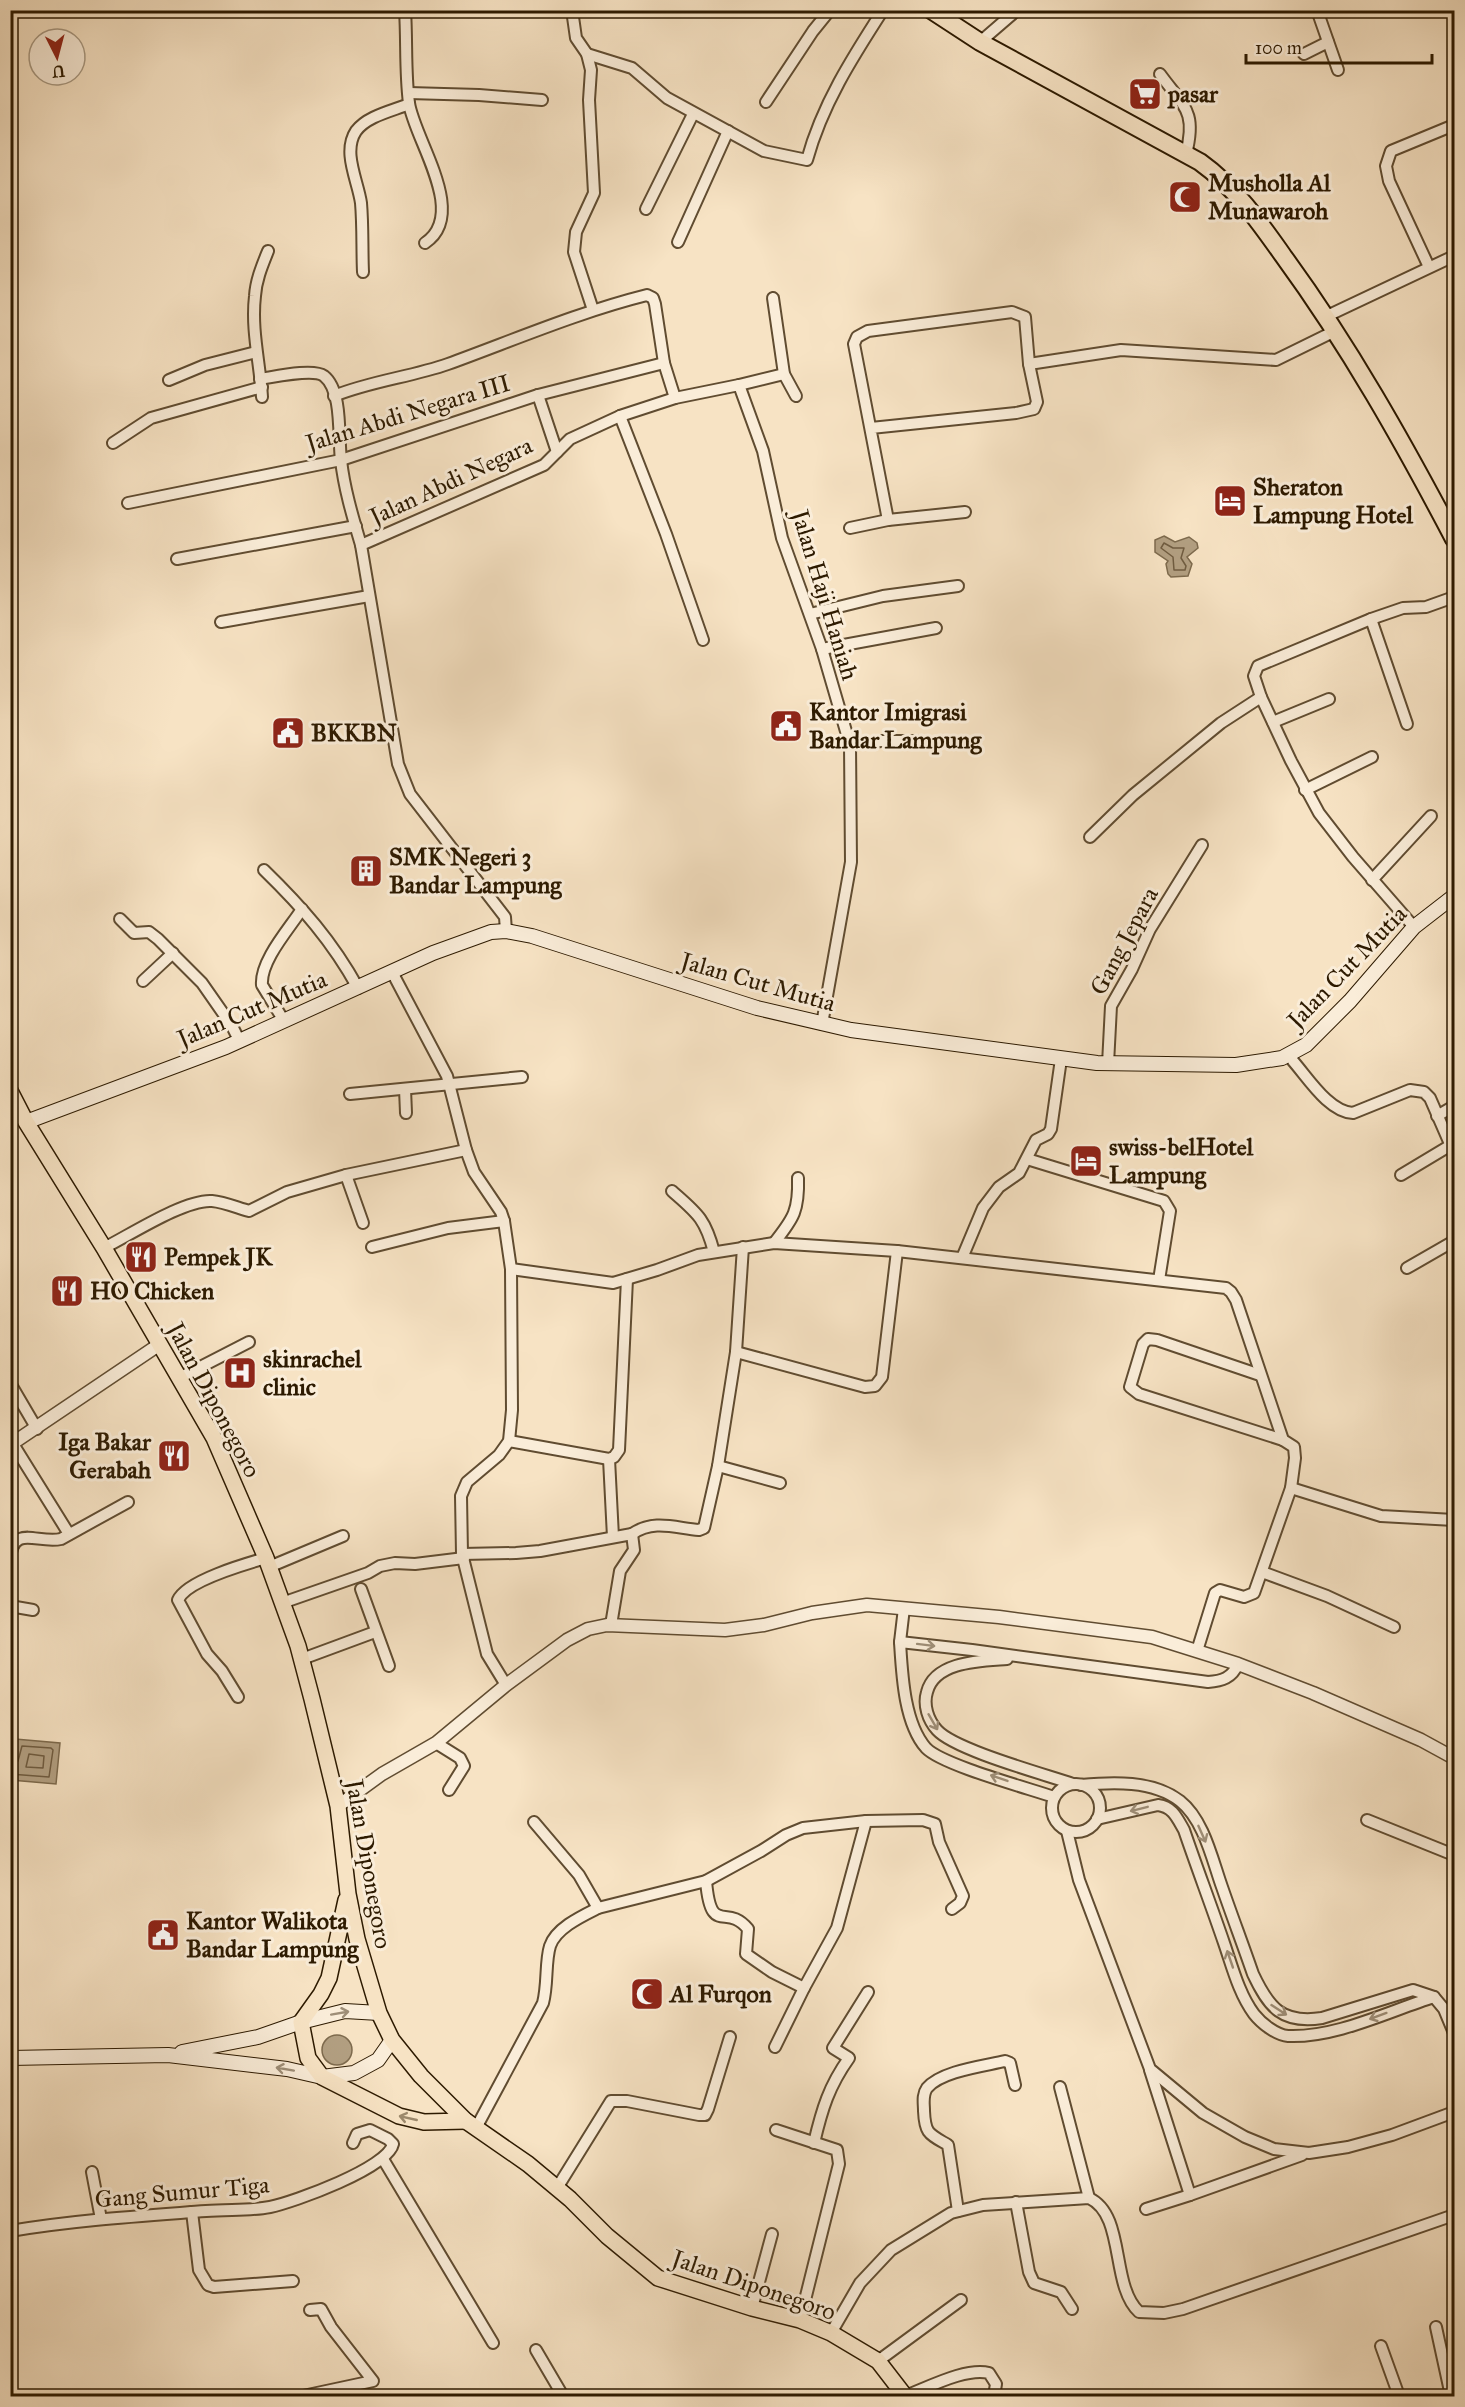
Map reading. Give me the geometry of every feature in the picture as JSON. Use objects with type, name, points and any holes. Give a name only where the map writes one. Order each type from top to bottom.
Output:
[{"type":"highway","points":[[931,10],[980,42],[1186,154],[1214,172],[1236,195],[1331,323],[1414,463],[1455,539]]},
{"type":"main road","name":"Jalan Cut Mutia","points":[[26,1122],[239,1040],[453,946],[491,932],[506,931],[532,936],[735,1002],[822,1024],[892,1037],[1108,1064],[1236,1065],[1268,1061],[1291,1054],[1318,1035],[1414,927],[1455,896]]},
{"type":"main road","name":"Jalan Diponegoro","points":[[10,1091],[26,1122],[104,1248],[213,1438],[267,1562],[302,1659],[338,1806],[348,1894],[357,1939],[379,2013],[393,2040],[421,2076],[471,2124],[528,2164],[607,2236],[658,2278],[752,2308],[800,2320],[831,2333],[878,2361],[905,2396]]},
{"type":"main road","points":[[322,2077],[308,2058],[301,2022],[321,1994],[329,1978],[348,1894]]},
{"type":"main road","points":[[168,2055],[258,2037],[301,2022],[345,2011],[379,2013]]},
{"type":"main road","points":[[322,2077],[354,2073],[378,2060],[393,2040]]},
{"type":"main road","points":[[10,2058],[168,2055],[287,2069],[322,2077],[399,2116],[424,2122],[471,2124]]},
{"type":"street","points":[[405,10],[409,99],[430,161],[442,212],[440,227],[425,243]]},
{"type":"street","points":[[572,10],[576,38],[587,54],[591,70],[589,100],[594,193],[576,232],[574,252],[593,310]]},
{"type":"street","points":[[766,102],[813,31],[830,10]]},
{"type":"street","points":[[587,54],[632,68],[667,98],[764,151],[807,160],[815,130],[836,86],[883,10]]},
{"type":"street","points":[[980,42],[1017,10]]},
{"type":"street","points":[[1317,10],[1338,70]]},
{"type":"street","points":[[1304,54],[1328,42]]},
{"type":"street","points":[[1160,74],[1183,105],[1191,121],[1192,134],[1186,154]]},
{"type":"street","points":[[363,272],[361,209],[351,158],[355,132],[364,122],[409,99],[479,95],[542,99]]},
{"type":"street","points":[[646,209],[693,114]]},
{"type":"street","points":[[1429,267],[1389,181],[1387,160],[1391,151],[1455,125]]},
{"type":"street","points":[[678,242],[728,131]]},
{"type":"street","points":[[261,388],[255,352],[254,296],[268,251]]},
{"type":"street","points":[[1029,364],[1128,350],[1276,360],[1331,323],[1429,267],[1455,256]]},
{"type":"street","points":[[334,396],[352,389],[439,367],[593,310],[647,295],[652,296],[656,304],[664,363],[675,398]]},
{"type":"street","points":[[773,298],[784,374],[796,396]]},
{"type":"street","points":[[871,428],[1030,411],[1036,406],[1036,402],[1024,317],[1012,312],[868,331],[857,337],[854,344],[888,520]]},
{"type":"street","points":[[169,380],[206,365],[255,352]]},
{"type":"street","name":"Jalan Abdi Negara III","points":[[128,503],[341,460],[537,395],[664,363]]},
{"type":"street","points":[[113,443],[150,418],[319,374],[325,377],[339,413],[341,460],[361,545]]},
{"type":"street","name":"Jalan Abdi Negara","points":[[506,931],[505,917],[411,794],[398,764],[361,545],[544,465],[570,439],[620,416],[675,398],[741,390],[784,374]]},
{"type":"street","name":"Jalan Haji Haniah","points":[[741,390],[763,451],[782,538],[822,649],[850,745],[851,862],[822,1024]]},
{"type":"street","points":[[537,395],[557,452]]},
{"type":"street","points":[[620,416],[666,534],[703,640]]},
{"type":"street","points":[[850,528],[888,520],[965,512]]},
{"type":"street","points":[[177,559],[356,526]]},
{"type":"street","points":[[810,614],[884,596],[958,586]]},
{"type":"street","points":[[221,622],[369,596]]},
{"type":"street","points":[[1414,927],[1372,880],[1319,813],[1305,790],[1261,697],[1254,676],[1258,666],[1371,619],[1403,608],[1426,608],[1455,597]]},
{"type":"street","points":[[1371,619],[1407,724]]},
{"type":"street","points":[[822,649],[936,628]]},
{"type":"street","points":[[1090,837],[1133,795],[1221,723],[1261,697]]},
{"type":"street","points":[[1273,722],[1329,699]]},
{"type":"street","points":[[850,745],[881,741],[918,741]]},
{"type":"street","points":[[1305,790],[1372,757]]},
{"type":"street","points":[[1372,880],[1431,816]]},
{"type":"street","name":"Gang Jepara","points":[[1108,1064],[1111,1006],[1132,969],[1150,929],[1202,845]]},
{"type":"street","points":[[264,870],[302,909],[339,954],[358,988]]},
{"type":"street","points":[[284,1021],[262,985],[262,978],[265,966],[302,909]]},
{"type":"street","points":[[120,919],[134,933],[148,932],[173,953],[202,983],[239,1040]]},
{"type":"street","points":[[143,981],[173,953]]},
{"type":"street","points":[[392,972],[447,1076],[474,1172],[501,1212],[504,1221],[511,1269],[512,1410],[509,1441],[499,1455],[467,1482],[461,1496],[463,1556],[487,1654],[506,1685]]},
{"type":"street","points":[[1291,1054],[1293,1061],[1327,1100],[1346,1113],[1353,1113],[1416,1089],[1428,1094],[1453,1149],[1401,1174]]},
{"type":"street","points":[[962,1258],[983,1208],[999,1187],[1019,1173],[1036,1140],[1051,1130],[1061,1059]]},
{"type":"street","points":[[350,1094],[522,1077]]},
{"type":"street","points":[[405,1089],[405,1113]]},
{"type":"street","points":[[1437,1116],[1455,1106]]},
{"type":"street","points":[[104,1248],[174,1211],[204,1202],[213,1201],[249,1211],[287,1192],[346,1175],[466,1150]]},
{"type":"street","points":[[1027,1159],[1164,1201],[1170,1211],[1159,1280]]},
{"type":"street","points":[[346,1175],[363,1222]]},
{"type":"street","points":[[774,1243],[788,1225],[798,1204],[798,1178]]},
{"type":"street","points":[[672,1191],[700,1215],[708,1230],[714,1252]]},
{"type":"street","points":[[372,1247],[448,1228],[504,1221]]},
{"type":"street","points":[[1407,1268],[1455,1241]]},
{"type":"street","points":[[511,1269],[613,1283],[698,1255],[774,1243],[897,1251],[1226,1288],[1231,1292],[1283,1440]]},
{"type":"street","points":[[282,1603],[368,1573],[380,1566],[463,1556],[540,1551],[632,1534],[642,1527],[656,1524],[703,1529],[718,1466],[736,1352],[742,1247]]},
{"type":"street","points":[[736,1352],[865,1387],[875,1386],[882,1377],[897,1251]]},
{"type":"street","points":[[509,1441],[609,1459],[615,1457],[619,1450],[627,1279]]},
{"type":"street","points":[[1197,1651],[1215,1593],[1220,1590],[1244,1597],[1254,1593],[1277,1521],[1291,1488],[1294,1447],[1283,1440],[1139,1394],[1130,1387],[1143,1344],[1148,1339],[1157,1340],[1260,1375]]},
{"type":"street","points":[[179,1378],[249,1342]]},
{"type":"street","points":[[69,1534],[12,1445],[160,1344]]},
{"type":"street","points":[[10,1383],[37,1429]]},
{"type":"street","points":[[609,1459],[612,1537]]},
{"type":"street","points":[[718,1466],[780,1483]]},
{"type":"street","points":[[1291,1488],[1381,1516],[1455,1520]]},
{"type":"street","points":[[10,1558],[12,1545],[16,1539],[52,1541],[128,1502]]},
{"type":"street","points":[[611,1625],[620,1571],[634,1550],[632,1534]]},
{"type":"street","points":[[238,1698],[222,1671],[207,1654],[178,1600],[183,1592],[229,1568],[267,1562],[343,1536]]},
{"type":"street","points":[[1262,1572],[1327,1596],[1394,1627]]},
{"type":"street","points":[[361,1589],[389,1666]]},
{"type":"street","points":[[338,1806],[382,1774],[436,1743],[506,1685],[567,1640],[588,1629],[611,1625],[724,1630],[764,1625],[812,1613],[867,1605],[999,1617],[1152,1636],[1238,1664],[1370,1717],[1455,1758]]},
{"type":"street","points":[[10,1606],[33,1610]]},
{"type":"street","points":[[904,1608],[900,1642],[903,1689],[916,1731],[927,1748],[944,1760],[1054,1797]]},
{"type":"street","points":[[302,1659],[375,1632]]},
{"type":"street","points":[[900,1642],[1208,1682],[1222,1681],[1234,1673],[1238,1664]]},
{"type":"street","points":[[1025,1657],[966,1663],[947,1670],[928,1687],[925,1705],[938,1730],[948,1738],[984,1754],[1077,1785],[1091,1790],[1098,1800],[1100,1812],[1097,1819],[1085,1830],[1067,1831],[1058,1825],[1053,1816],[1052,1805],[1054,1797],[1063,1788],[1077,1785],[1101,1783],[1140,1785],[1165,1792],[1186,1806],[1204,1838],[1253,1974],[1269,2004],[1288,2016],[1308,2020],[1322,2018],[1413,1990],[1434,1997],[1444,2009],[1455,2032]]},
{"type":"street","points":[[436,1743],[459,1758],[464,1766],[449,1790]]},
{"type":"street","points":[[1097,1819],[1158,1804],[1168,1806],[1175,1814],[1184,1830],[1237,1980],[1254,2014],[1266,2026],[1286,2036],[1310,2035],[1350,2026],[1434,1997]]},
{"type":"street","points":[[471,2124],[543,2003],[548,1986],[549,1947],[554,1938],[582,1916],[598,1908],[706,1881],[803,1828],[866,1821],[923,1820],[935,1824],[939,1842],[963,1896],[960,1903],[952,1909]]},
{"type":"street","points":[[1367,1820],[1455,1855]]},
{"type":"street","points":[[775,2047],[840,1918],[866,1821]]},
{"type":"street","points":[[534,1822],[579,1875],[598,1908]]},
{"type":"street","points":[[1067,1831],[1079,1881],[1150,2070],[1190,2195]]},
{"type":"street","points":[[706,1881],[711,1910],[718,1917],[742,1922],[748,1929],[746,1954],[772,1972],[804,1988]]},
{"type":"street","points":[[1237,1980],[1253,1974]]},
{"type":"street","points":[[814,2143],[822,2106],[835,2078],[849,2058],[833,2048],[868,1992]]},
{"type":"street","points":[[1308,2020],[1310,2035]]},
{"type":"street","points":[[557,2188],[611,2101],[627,2101],[705,2115],[730,2037]]},
{"type":"street","points":[[958,2211],[948,2145],[928,2133],[925,2126],[923,2097],[927,2088],[944,2076],[1005,2061],[1010,2063],[1015,2085]]},
{"type":"street","points":[[1150,2070],[1203,2113],[1245,2137],[1274,2149],[1309,2153],[1336,2150],[1455,2112]]},
{"type":"street","points":[[1060,2087],[1089,2198]]},
{"type":"street","points":[[1160,2105],[1181,2096]]},
{"type":"street","points":[[353,2143],[357,2134],[370,2130],[393,2144],[392,2151],[383,2159],[493,2343]]},
{"type":"street","points":[[776,2130],[837,2150],[839,2164],[800,2320]]},
{"type":"street","points":[[1146,2209],[1309,2153]]},
{"type":"street","name":"Gang Sumur Tiga","points":[[10,2231],[101,2219],[267,2207],[322,2191],[383,2159]]},
{"type":"street","points":[[92,2172],[101,2219]]},
{"type":"street","points":[[831,2333],[860,2283],[891,2250],[933,2223],[958,2211],[983,2205],[1089,2198],[1097,2202],[1111,2226],[1127,2297],[1139,2312],[1149,2313],[1183,2309],[1455,2214]]},
{"type":"street","points":[[1016,2202],[1029,2272],[1034,2283],[1061,2292],[1072,2309]]},
{"type":"street","points":[[192,2212],[200,2270],[208,2285],[214,2287],[293,2281]]},
{"type":"street","points":[[752,2308],[772,2234]]},
{"type":"street","points":[[878,2361],[962,2300]]},
{"type":"street","points":[[303,2397],[373,2381],[321,2309],[310,2310]]},
{"type":"street","points":[[1436,2327],[1450,2397]]},
{"type":"street","points":[[1381,2346],[1398,2397]]},
{"type":"street","points":[[536,2350],[563,2397]]},
{"type":"street","points":[[905,2396],[964,2373],[981,2371],[989,2373],[996,2384],[993,2397]]},
{"type":"water","points":[[1164,536],[1175,542],[1189,537],[1197,543],[1198,548],[1187,557],[1192,564],[1188,576],[1171,577],[1168,574],[1166,564],[1168,561],[1155,552],[1155,540]]},
{"type":"water","points":[[15,1739],[60,1743],[56,1784],[11,1780]]},
{"type":"water","points":[[337,2035],[343,2036],[351,2044],[351,2056],[343,2064],[337,2065],[331,2064],[323,2056],[322,2050],[323,2044],[331,2036]]},
{"type":"place","name":"pasar","points":[[1145,94]]},
{"type":"place","name":"Musholla Al Munawaroh","points":[[1185,197]]},
{"type":"place","name":"Sheraton Lampung Hotel","points":[[1230,501]]},
{"type":"place","name":"Kantor Imigrasi Bandar Lampung","points":[[786,726]]},
{"type":"place","name":"BKKBN","points":[[288,733]]},
{"type":"place","name":"SMK Negeri 3 Bandar Lampung","points":[[366,871]]},
{"type":"place","name":"swiss-belHotel Lampung","points":[[1086,1161]]},
{"type":"place","name":"Pempek JK","points":[[141,1257]]},
{"type":"place","name":"HO Chicken","points":[[67,1291]]},
{"type":"place","name":"skinrachel clinic","points":[[240,1373]]},
{"type":"place","name":"Iga Bakar Gerabah","points":[[174,1456]]},
{"type":"place","name":"Kantor Walikota Bandar Lampung","points":[[163,1935]]},
{"type":"place","name":"Al Furqon","points":[[647,1994]]}]
